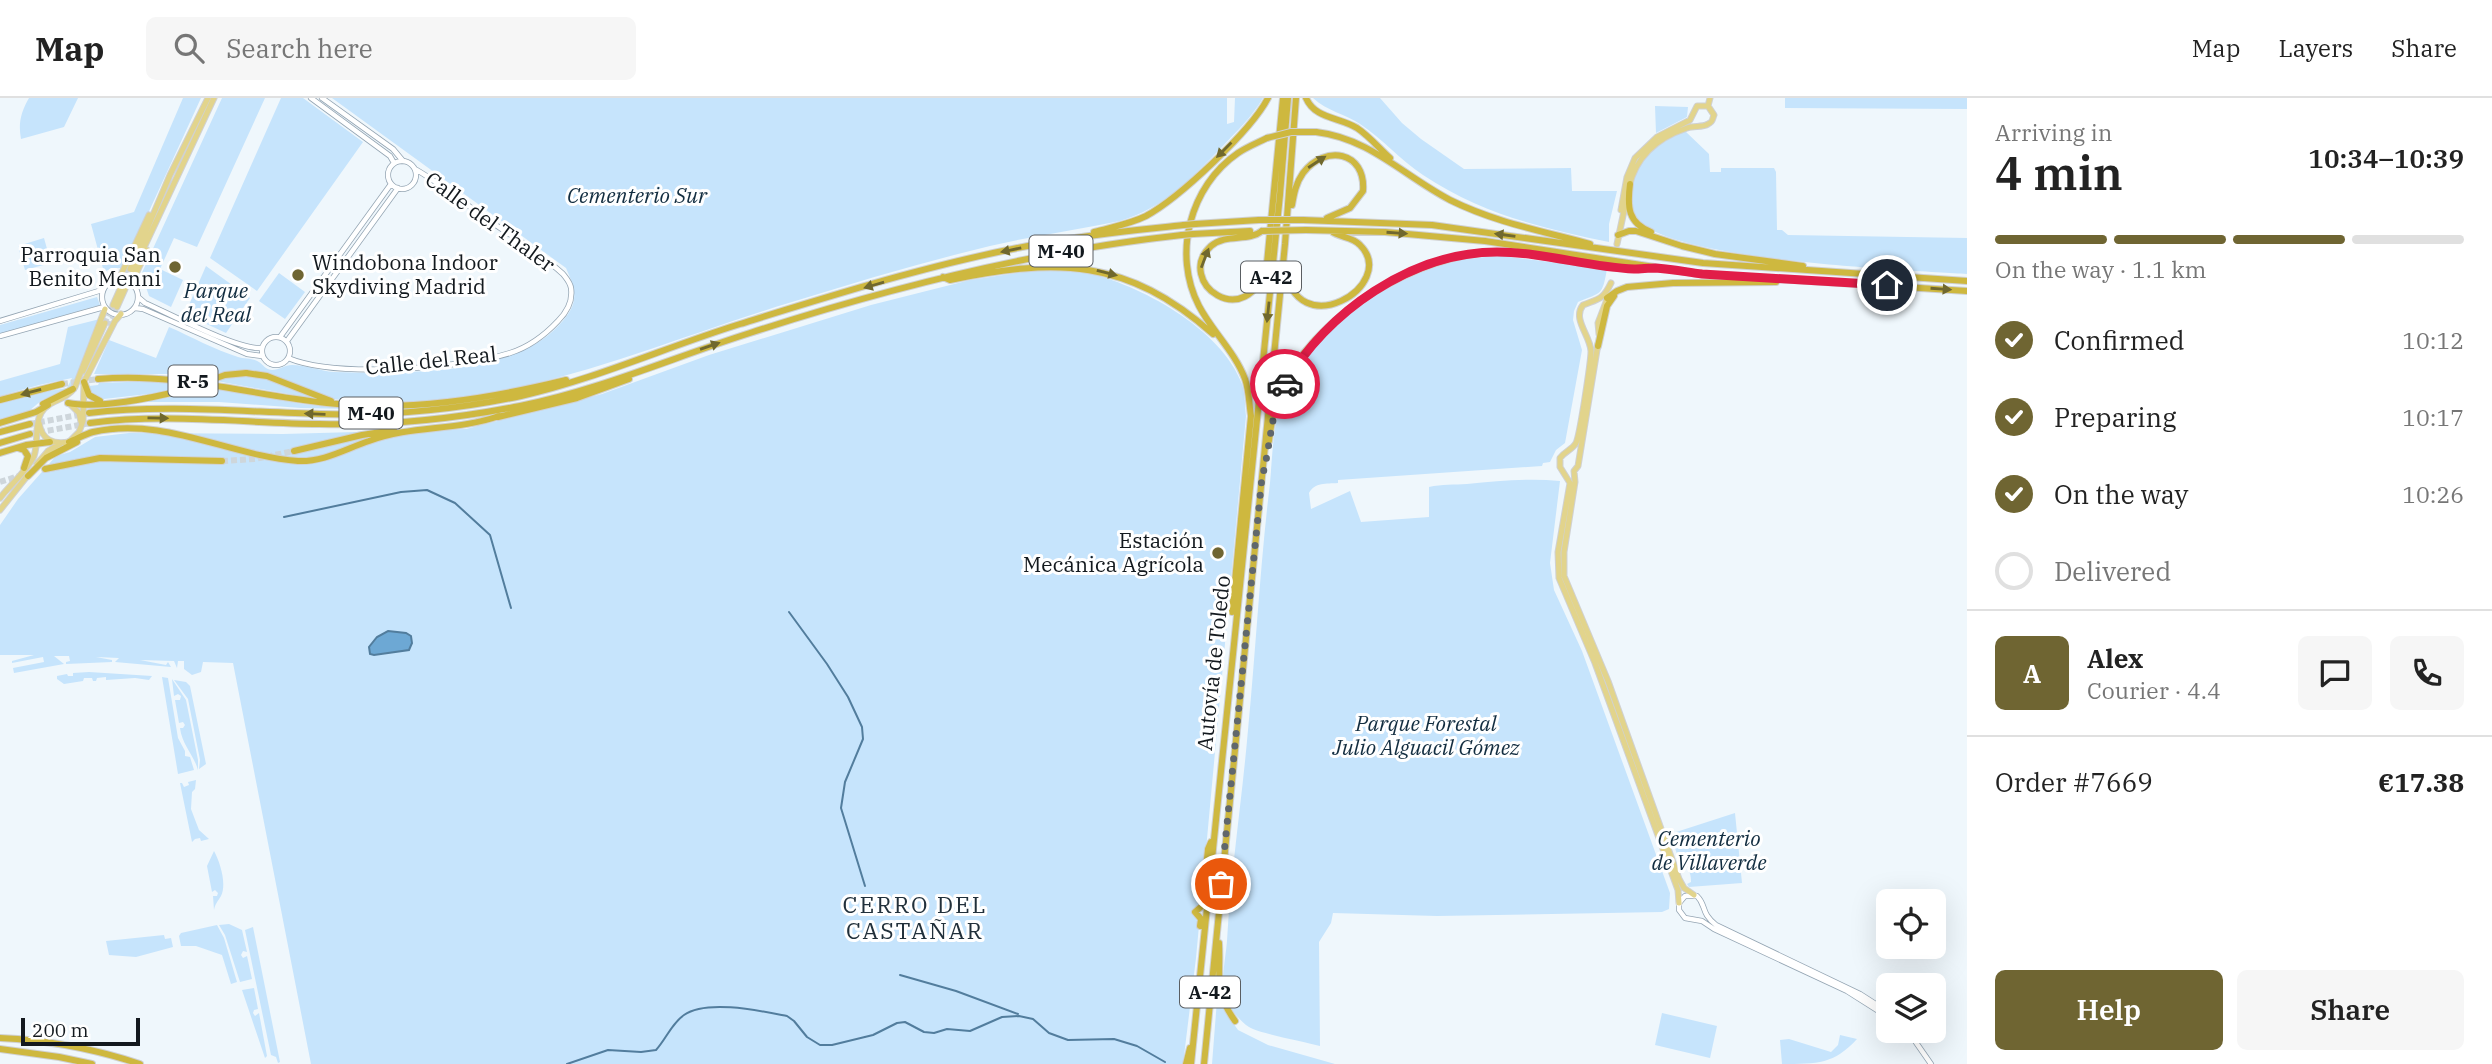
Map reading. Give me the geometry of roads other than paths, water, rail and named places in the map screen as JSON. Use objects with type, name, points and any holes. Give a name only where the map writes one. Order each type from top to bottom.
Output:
[{"type":"highway","points":[[1078,237],[1130,223],[1164,205],[1249,125],[1268,98]]},
{"type":"highway","points":[[1262,231],[1220,240],[1210,247],[1203,258],[1201,270],[1204,283],[1212,292],[1227,299],[1239,299],[1254,291],[1263,278],[1283,98]]},
{"type":"highway","name":"Autovía de Toledo","points":[[1189,1064],[1202,955],[1199,947],[1201,919],[1195,912],[1202,906],[1208,849],[1214,834],[1288,98]]},
{"type":"highway","name":"Autovía de Toledo","points":[[1204,1064],[1285,244],[1296,98]]},
{"type":"highway","points":[[1306,98],[1308,104],[1318,113],[1347,123],[1365,134],[1419,181]]},
{"type":"highway","points":[[1234,631],[1232,614],[1251,415],[1244,377],[1197,303],[1190,283],[1186,252],[1188,229],[1200,197],[1220,169],[1238,153],[1267,138],[1291,132],[1335,134],[1365,146],[1451,201],[1490,217],[1621,253]]},
{"type":"highway","points":[[1285,244],[1299,180],[1310,165],[1326,155],[1341,155],[1355,162],[1362,175],[1363,191],[1350,208],[1323,219]]},
{"type":"highway","points":[[1630,184],[1628,210],[1636,223],[1696,250]]},
{"type":"highway","name":"M-40","points":[[89,413],[150,408],[322,414],[404,413],[452,408],[520,396],[610,371],[736,325],[940,266],[1078,237],[1195,224],[1323,219],[1443,227],[1703,263],[1967,281]]},
{"type":"highway","name":"M-40","points":[[90,423],[150,418],[322,425],[396,424],[453,418],[573,393],[753,332],[943,277],[1060,251],[1193,234],[1306,230],[1385,232],[1485,241],[1700,274],[1967,290]]},
{"type":"highway","points":[[1283,257],[1287,281],[1301,301],[1324,305],[1353,295],[1368,276],[1368,258],[1356,242],[1335,235],[1329,230]]},
{"type":"highway","points":[[1618,235],[1636,231],[1696,250],[1734,258],[1817,267],[1835,272]]},
{"type":"highway","points":[[1262,477],[1275,409],[1290,375],[1324,333],[1386,285],[1438,261],[1459,255],[1496,252],[1630,269],[1653,268]]},
{"type":"highway","points":[[943,277],[950,279],[1036,266],[1099,271],[1120,276],[1158,293],[1181,307],[1222,342]]},
{"type":"highway","points":[[1607,298],[1620,289],[1638,286],[1806,280]]},
{"type":"highway","points":[[1598,346],[1610,300],[1622,291],[1638,286]]},
{"type":"highway","name":"M-40","points":[[395,406],[435,404],[511,392],[646,358]]},
{"type":"highway","name":"M-40","points":[[69,442],[110,430],[150,430],[288,459],[313,460],[336,455],[389,434],[468,424],[538,409],[607,388],[646,370]]},
{"type":"highway","points":[[68,403],[83,405],[145,398],[183,390],[225,375],[246,373],[267,376],[328,400],[395,406]]},
{"type":"highway","name":"R-5","points":[[99,379],[172,379],[299,400],[395,406]]},
{"type":"highway","points":[[84,382],[86,391],[93,400],[116,401]]},
{"type":"highway","points":[[0,400],[62,384]]},
{"type":"highway","points":[[30,414],[49,400],[74,388]]},
{"type":"highway","points":[[0,423],[30,414],[48,405]]},
{"type":"highway","points":[[294,451],[381,431],[499,416]]},
{"type":"highway","points":[[0,432],[30,424]]},
{"type":"highway","points":[[0,443],[30,434]]},
{"type":"highway","name":"M-40","points":[[26,472],[46,458],[73,445],[83,436]]},
{"type":"highway","points":[[0,453],[50,442]]},
{"type":"highway","points":[[16,448],[24,450],[28,456],[26,472]]},
{"type":"highway","points":[[45,468],[100,458],[222,461]]},
{"type":"highway","points":[[1217,926],[1217,978],[1221,996],[1235,1021]]},
{"type":"highway","points":[[0,1036],[89,1049],[140,1064]]},
{"type":"highway","points":[[0,1051],[27,1052],[93,1064]]},
{"type":"main road","points":[[208,98],[170,175],[132,270],[214,98]]},
{"type":"main road","points":[[1708,106],[1710,98]]},
{"type":"main road","points":[[1692,118],[1697,106],[1708,106]]},
{"type":"main road","points":[[1618,235],[1636,166],[1653,146],[1669,135],[1707,125],[1713,119],[1713,112],[1708,106]]},
{"type":"main road","points":[[1692,118],[1699,125]]},
{"type":"main road","points":[[1617,244],[1625,184],[1635,158],[1657,137],[1692,118]]},
{"type":"main road","points":[[119,279],[170,175]]},
{"type":"main road","points":[[134,286],[136,275],[169,200],[172,186]]},
{"type":"main road","points":[[1562,471],[1568,473],[1578,466],[1598,346],[1598,323],[1611,283],[1612,270]]},
{"type":"main road","points":[[1611,283],[1604,295],[1580,308],[1578,314],[1590,342],[1590,360],[1577,441],[1564,452],[1560,461],[1562,471],[1570,482],[1558,552],[1559,578],[1595,663],[1678,890],[1679,903]]},
{"type":"main road","points":[[115,306],[123,288]]},
{"type":"main road","points":[[1593,303],[1601,313]]},
{"type":"main road","points":[[74,388],[105,308]]},
{"type":"main road","points":[[84,382],[121,314]]},
{"type":"main road","points":[[1582,324],[1590,326],[1598,323]]},
{"type":"main road","points":[[0,510],[33,457],[39,420],[43,410],[60,401],[74,388],[107,325],[84,382],[79,432],[69,442],[50,442],[43,434],[39,420]]},
{"type":"main road","points":[[60,401],[68,403],[79,413],[81,425]]},
{"type":"main road","points":[[0,498],[60,443]]},
{"type":"main road","points":[[1564,452],[1573,451],[1578,459]]},
{"type":"main road","points":[[1574,471],[1575,482],[1564,552],[1564,576],[1608,681],[1679,879],[1684,888],[1694,895]]},
{"type":"street","points":[[311,98],[390,156],[394,163]]},
{"type":"street","name":"Calle del Thaler","points":[[322,98],[393,149],[403,161]]},
{"type":"street","points":[[403,161],[410,163],[416,175],[410,186],[398,188],[391,184],[388,172],[394,163],[403,161]]},
{"type":"street","name":"Calle del Thaler","points":[[415,169],[565,276]]},
{"type":"street","points":[[280,337],[391,184]]},
{"type":"street","points":[[287,341],[398,188]]},
{"type":"street","name":"Calle del Real","points":[[135,308],[247,354],[262,356],[271,364],[284,363],[288,358],[320,368],[369,370],[459,362],[511,352],[545,335],[564,315],[571,298],[571,286],[565,276]]},
{"type":"street","points":[[105,308],[101,297],[109,282],[119,279],[127,281],[134,286],[138,297],[145,303],[253,349],[261,348]]},
{"type":"street","points":[[0,321],[103,290]]},
{"type":"street","points":[[0,336],[105,308],[121,314],[135,308],[138,297]]},
{"type":"street","points":[[262,356],[261,348],[268,338],[280,337],[287,341],[290,353],[288,358]]},
{"type":"street","points":[[1876,1006],[1860,995],[1716,925],[1707,918],[1702,901],[1694,895],[1685,896],[1679,903],[1680,913],[1689,919],[1702,920],[1714,929],[1876,1007]]},
{"type":"street","points":[[1689,919],[1698,917],[1703,910]]},
{"type":"street","points":[[1916,1043],[1931,1064]]},
{"type":"water","points":[[388,631],[411,636],[409,650],[370,654],[369,647],[377,637]]},
{"type":"waterway","points":[[284,517],[401,492],[427,490],[455,503],[490,535],[511,608]]},
{"type":"waterway","points":[[789,612],[848,697],[862,727],[863,739],[845,782],[841,808],[865,886]]},
{"type":"waterway","points":[[900,975],[956,991],[1018,1014]]},
{"type":"waterway","points":[[567,1064],[608,1050],[656,1050],[684,1015],[694,1010],[720,1007],[787,1016],[807,1037],[820,1045],[832,1045],[873,1035],[897,1023],[905,1022],[924,1032],[934,1033],[947,1029],[970,1031],[1002,1017],[1019,1016],[1033,1019],[1049,1033],[1068,1040],[1114,1039],[1137,1046],[1165,1062]]},
{"type":"tunnel","points":[[121,287],[130,269]]},
{"type":"tunnel","points":[[125,289],[133,271]]},
{"type":"tunnel","points":[[105,323],[113,305]]},
{"type":"tunnel","points":[[109,326],[117,307]]},
{"type":"tunnel","points":[[62,384],[98,379]]},
{"type":"tunnel","points":[[30,424],[89,413]]},
{"type":"tunnel","points":[[30,434],[90,423]]},
{"type":"tunnel","points":[[222,461],[255,459],[294,451]]},
{"type":"tunnel","points":[[0,482],[22,475]]},
{"type":"place","name":"Parroquia San Benito Menni","points":[[175,267]]},
{"type":"place","name":"Windobona Indoor Skydiving Madrid","points":[[298,275]]},
{"type":"place","name":"Estación Mecánica Agrícola","points":[[1218,553]]},
{"type":"district","name":"CERRO DEL CASTAÑAR","points":[[915,918]]},
{"type":"park label","name":"Cementerio Sur","points":[[637,196]]},
{"type":"park label","name":"Parque del Real","points":[[216,303]]},
{"type":"park label","name":"Parque Forestal Julio Alguacil Gómez","points":[[1426,736]]},
{"type":"park label","name":"Cementerio de Villaverde","points":[[1709,851]]}]
